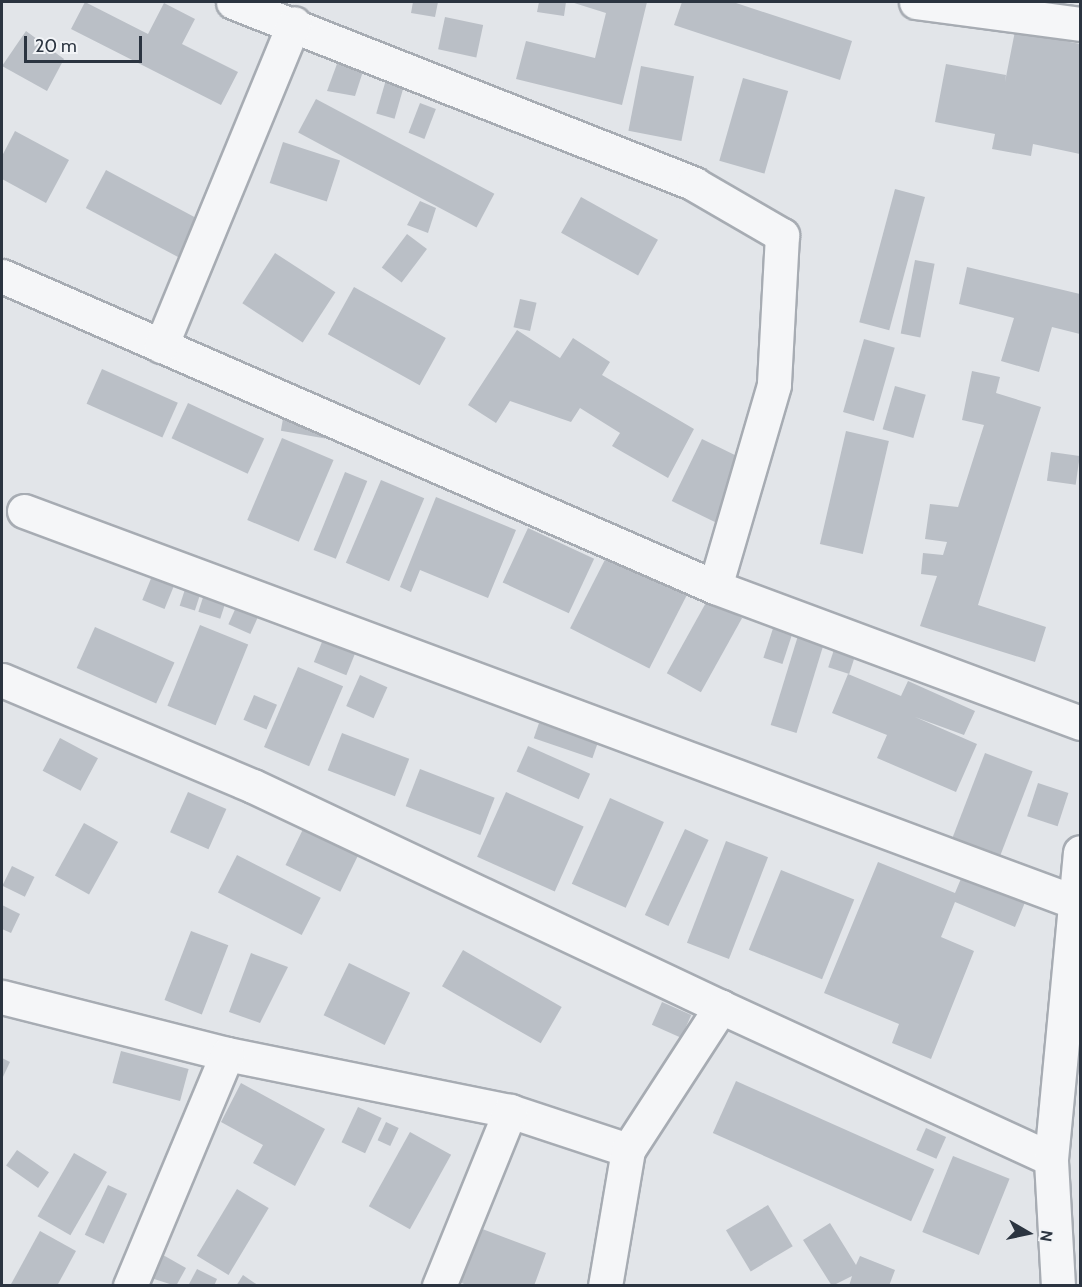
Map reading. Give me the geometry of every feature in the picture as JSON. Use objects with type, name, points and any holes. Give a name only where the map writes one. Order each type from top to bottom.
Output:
[{"type":"street","points":[[233,2],[294,23],[694,184],[782,235],[774,385],[716,587]]},
{"type":"street","points":[[916,2],[1080,24]]},
{"type":"street","points":[[161,346],[294,23]]},
{"type":"street","points":[[2,276],[716,587],[1080,723]]},
{"type":"street","points":[[24,510],[1077,903]]},
{"type":"street","points":[[2,680],[253,786],[721,1007],[1051,1159]]},
{"type":"street","points":[[1058,1286],[1051,1159],[1077,903],[1080,852]]},
{"type":"street","points":[[2,997],[227,1054],[510,1111],[628,1150]]},
{"type":"street","points":[[605,1286],[628,1150],[721,1007]]},
{"type":"street","points":[[130,1286],[227,1054]]},
{"type":"street","points":[[439,1286],[510,1111]]},
{"type":"building","points":[[85,2],[148,34],[164,3],[195,19],[182,44],[238,72],[221,105],[71,29]]},
{"type":"building","points":[[413,2],[438,2],[435,17],[411,13]]},
{"type":"building","points":[[539,2],[566,2],[564,16],[537,12]]},
{"type":"building","points":[[571,2],[647,2],[622,105],[516,79],[526,41],[595,58],[606,13]]},
{"type":"building","points":[[682,2],[733,2],[852,41],[840,80],[674,25]]},
{"type":"building","points":[[445,17],[483,25],[476,57],[438,49]]},
{"type":"building","points":[[26,31],[64,59],[47,91],[2,66]]},
{"type":"building","points":[[1015,31],[1080,44],[1080,154],[1033,144],[1031,156],[992,149],[995,134],[935,122],[946,64],[1006,75],[1005,82]]},
{"type":"building","points":[[341,53],[368,56],[355,96],[327,91]]},
{"type":"building","points":[[641,66],[694,76],[681,141],[628,131]]},
{"type":"building","points":[[387,76],[405,81],[395,119],[376,113]]},
{"type":"building","points":[[743,78],[788,91],[764,174],[719,161]]},
{"type":"building","points":[[316,99],[494,194],[477,227],[298,133]]},
{"type":"building","points":[[420,103],[436,109],[424,139],[409,133]]},
{"type":"building","points":[[15,131],[69,160],[46,203],[2,179],[2,156]]},
{"type":"building","points":[[283,142],[340,161],[327,201],[270,183]]},
{"type":"building","points":[[106,170],[200,220],[179,258],[86,208]]},
{"type":"building","points":[[895,189],[925,197],[889,330],[859,322]]},
{"type":"building","points":[[581,197],[658,240],[638,276],[561,233]]},
{"type":"building","points":[[420,201],[436,208],[428,233],[407,225]]},
{"type":"building","points":[[407,234],[427,249],[402,283],[382,268]]},
{"type":"building","points":[[275,253],[335,292],[303,343],[242,303]]},
{"type":"building","points":[[915,260],[935,264],[920,337],[901,334]]},
{"type":"building","points":[[967,267],[1080,294],[1080,334],[1052,327],[1039,372],[1001,361],[1014,318],[959,304]]},
{"type":"building","points":[[354,287],[446,338],[420,385],[328,334]]},
{"type":"building","points":[[520,299],[537,303],[530,331],[513,327]]},
{"type":"building","points":[[517,330],[560,358],[573,338],[610,362],[602,375],[694,429],[668,478],[612,446],[620,433],[580,408],[571,422],[510,401],[496,423],[468,405]]},
{"type":"building","points":[[864,339],[895,348],[874,421],[843,412]]},
{"type":"building","points":[[102,369],[178,403],[162,437],[87,404]]},
{"type":"building","points":[[972,371],[1000,377],[996,393],[1041,407],[978,605],[1046,627],[1035,662],[920,626],[937,576],[921,574],[923,553],[943,555],[947,542],[925,539],[930,504],[958,507],[984,425],[962,420]]},
{"type":"building","points":[[895,386],[926,395],[913,438],[883,429]]},
{"type":"building","points":[[188,403],[264,438],[248,474],[172,438]]},
{"type":"building","points":[[284,413],[328,421],[325,439],[281,431]]},
{"type":"building","points":[[846,431],[889,441],[863,554],[820,544]]},
{"type":"building","points":[[282,438],[334,460],[299,542],[247,520]]},
{"type":"building","points":[[702,439],[745,460],[715,522],[672,501]]},
{"type":"building","points":[[1051,452],[1080,456],[1076,485],[1047,481]]},
{"type":"building","points":[[345,472],[367,481],[336,559],[314,550]]},
{"type":"building","points":[[381,480],[424,498],[389,581],[346,563]]},
{"type":"building","points":[[436,497],[516,530],[488,598],[420,570],[411,592],[400,587]]},
{"type":"building","points":[[528,528],[594,559],[569,613],[503,582]]},
{"type":"building","points":[[615,540],[694,580],[649,669],[570,628]]},
{"type":"building","points":[[152,576],[174,585],[165,609],[142,600]]},
{"type":"building","points":[[188,580],[203,585],[195,611],[180,606]]},
{"type":"building","points":[[207,585],[229,592],[220,619],[198,612]]},
{"type":"building","points":[[241,596],[263,606],[250,634],[228,624]]},
{"type":"building","points":[[708,599],[742,618],[701,692],[667,673]]},
{"type":"building","points":[[777,616],[796,622],[782,664],[763,658]]},
{"type":"building","points":[[804,616],[830,624],[796,733],[771,725]]},
{"type":"building","points":[[200,625],[248,644],[216,725],[167,706]]},
{"type":"building","points":[[95,627],[174,662],[156,703],[77,668]]},
{"type":"building","points":[[840,631],[861,638],[849,674],[828,667]]},
{"type":"building","points":[[324,637],[356,650],[346,675],[314,662]]},
{"type":"building","points":[[298,667],[343,686],[309,766],[264,747]]},
{"type":"building","points":[[848,674],[901,696],[908,681],[975,711],[964,735],[915,717],[977,744],[956,792],[877,758],[887,735],[832,713]]},
{"type":"building","points":[[360,675],[387,687],[374,718],[346,706]]},
{"type":"building","points":[[254,695],[277,705],[266,730],[243,720]]},
{"type":"building","points":[[539,723],[598,743],[592,758],[534,738]]},
{"type":"building","points":[[342,733],[409,759],[395,796],[328,770]]},
{"type":"building","points":[[60,738],[98,758],[81,791],[43,771]]},
{"type":"building","points":[[528,746],[590,774],[579,799],[517,772]]},
{"type":"building","points":[[985,753],[1033,771],[999,859],[951,841]]},
{"type":"building","points":[[420,769],[495,798],[480,835],[406,806]]},
{"type":"building","points":[[1038,783],[1068,793],[1058,826],[1027,816]]},
{"type":"building","points":[[188,792],[226,809],[208,849],[170,832]]},
{"type":"building","points":[[506,792],[584,827],[555,891],[477,857]]},
{"type":"building","points":[[610,798],[664,822],[626,908],[572,884]]},
{"type":"building","points":[[307,821],[362,848],[340,892],[286,865]]},
{"type":"building","points":[[84,823],[118,842],[89,894],[55,875]]},
{"type":"building","points":[[685,829],[709,840],[668,926],[645,915]]},
{"type":"building","points":[[726,841],[768,857],[729,959],[687,943]]},
{"type":"building","points":[[237,855],[321,898],[302,935],[218,892]]},
{"type":"building","points":[[878,862],[955,893],[965,869],[1028,895],[1015,927],[955,902],[941,937],[974,951],[931,1059],[892,1043],[899,1024],[824,993]]},
{"type":"building","points":[[12,866],[34,877],[25,897],[2,886]]},
{"type":"building","points":[[781,870],[854,900],[822,979],[749,950]]},
{"type":"building","points":[[2,905],[20,914],[11,933],[2,929]]},
{"type":"building","points":[[191,931],[228,945],[202,1014],[164,1000]]},
{"type":"building","points":[[463,950],[562,1007],[541,1043],[442,986]]},
{"type":"building","points":[[251,953],[288,967],[260,1023],[229,1012]]},
{"type":"building","points":[[349,963],[410,993],[385,1045],[324,1015]]},
{"type":"building","points":[[662,1002],[691,1015],[681,1038],[652,1025]]},
{"type":"building","points":[[121,1051],[189,1069],[180,1101],[112,1083]]},
{"type":"building","points":[[2,1058],[10,1062],[2,1079]]},
{"type":"building","points":[[736,1081],[934,1169],[911,1221],[713,1133]]},
{"type":"building","points":[[241,1083],[325,1129],[295,1186],[253,1163],[263,1145],[221,1122]]},
{"type":"building","points":[[358,1107],[382,1118],[365,1153],[342,1142]]},
{"type":"building","points":[[386,1122],[399,1128],[390,1146],[378,1140]]},
{"type":"building","points":[[926,1128],[946,1137],[936,1159],[916,1150]]},
{"type":"building","points":[[410,1132],[451,1155],[410,1229],[369,1206]]},
{"type":"building","points":[[17,1150],[49,1172],[38,1188],[6,1166]]},
{"type":"building","points":[[74,1153],[107,1172],[70,1235],[38,1216]]},
{"type":"building","points":[[953,1156],[1010,1179],[979,1255],[922,1232]]},
{"type":"building","points":[[108,1185],[127,1194],[104,1244],[85,1235]]},
{"type":"building","points":[[237,1189],[269,1208],[229,1275],[197,1256]]},
{"type":"building","points":[[768,1205],[793,1246],[751,1271],[726,1230]]},
{"type":"building","points":[[830,1223],[856,1265],[860,1256],[895,1270],[889,1286],[849,1286],[852,1276],[832,1286],[803,1240]]},
{"type":"building","points":[[477,1227],[546,1253],[534,1286],[469,1286],[457,1281]]},
{"type":"building","points":[[40,1231],[76,1251],[57,1286],[10,1286]]},
{"type":"building","points":[[163,1255],[186,1268],[176,1286],[151,1278]]},
{"type":"building","points":[[197,1269],[217,1279],[214,1286],[188,1286]]},
{"type":"building","points":[[243,1275],[259,1286],[236,1286]]}]
